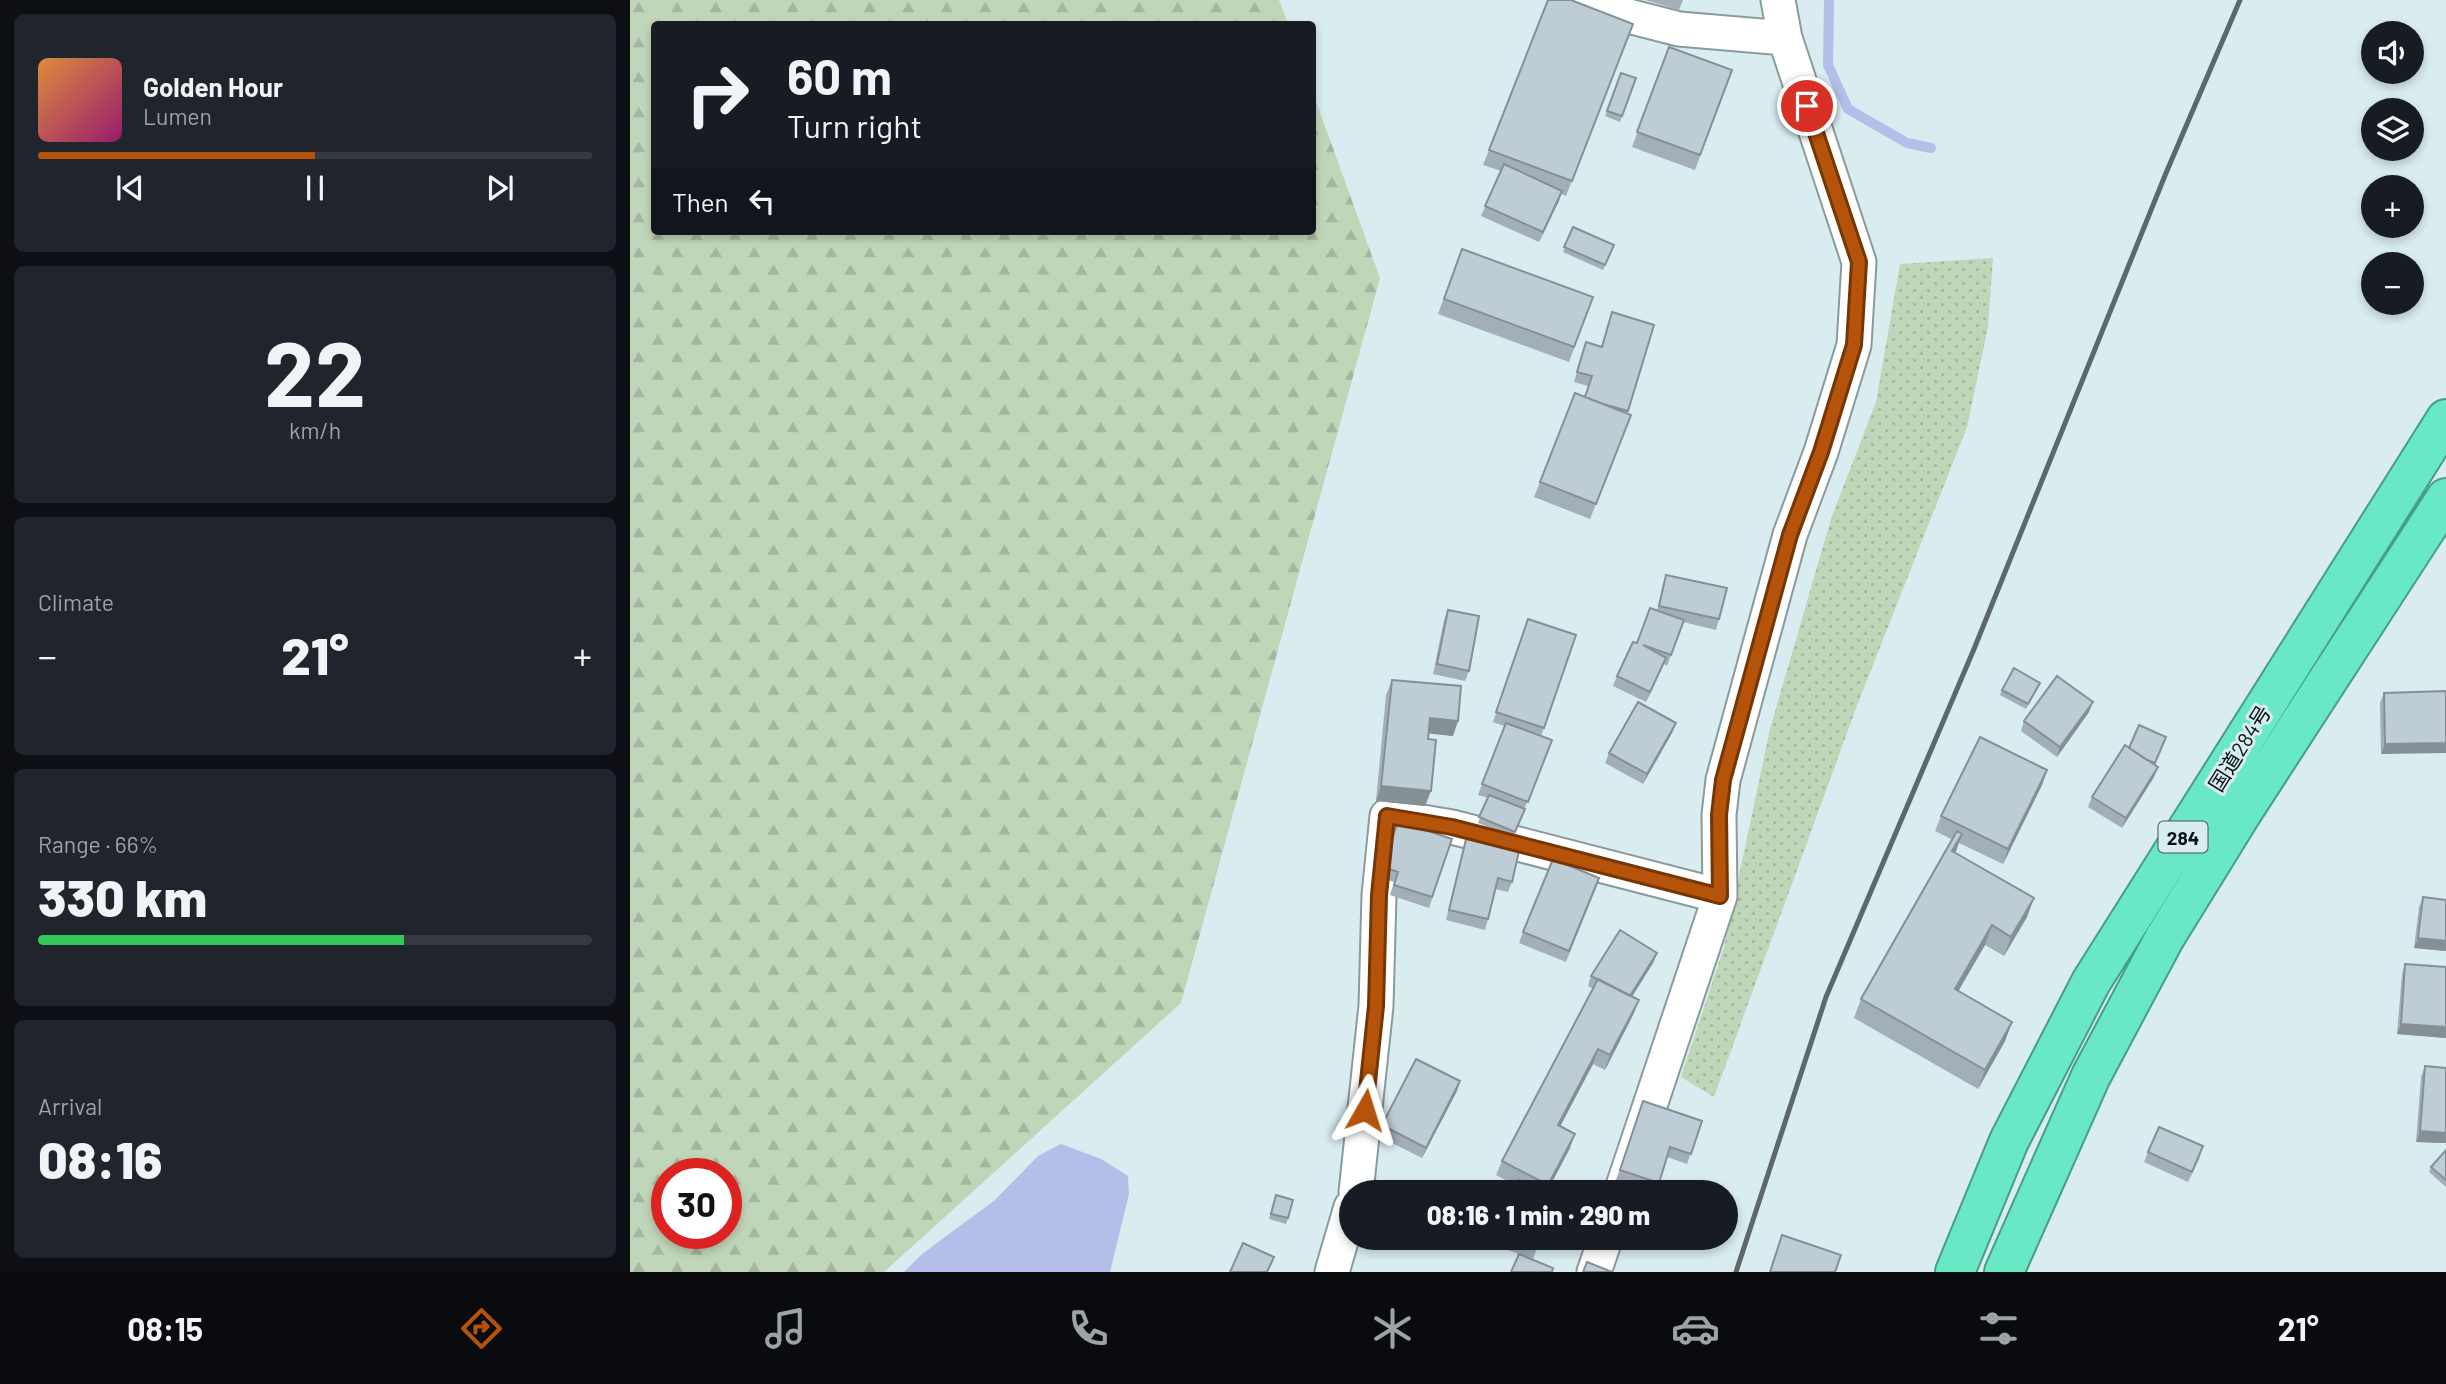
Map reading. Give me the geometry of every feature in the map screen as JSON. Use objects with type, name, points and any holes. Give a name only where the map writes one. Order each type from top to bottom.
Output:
[{"type":"highway","name":"国道284号","points":[[1955,1272],[2009,1141],[2091,982],[2434,458],[2446,419]]},
{"type":"highway","name":"国道284号","points":[[2004,1272],[2091,1076],[2164,939],[2243,811],[2446,498]]},
{"type":"street","points":[[1566,0],[1679,29],[1785,38]]},
{"type":"street","points":[[1626,1180],[1720,896],[1719,815],[1723,780],[1790,535],[1821,452],[1854,345],[1859,262],[1785,38],[1778,0]]},
{"type":"street","points":[[1357,1180],[1376,1006],[1379,895],[1387,816],[1452,827],[1720,896]]},
{"type":"street","points":[[1332,1272],[1339,1248]]},
{"type":"street","points":[[1594,1272],[1602,1250]]},
{"type":"green space","points":[[630,0],[1279,0],[1287,21],[651,21],[651,235],[1316,235],[1316,101],[1380,278],[1181,1003],[884,1272],[630,1272]]},
{"type":"green space","points":[[1993,258],[1988,327],[1967,427],[1858,703],[1714,1097],[1681,1077],[1724,947],[1770,729],[1831,519],[1876,402],[1900,264]]},
{"type":"water","points":[[1061,1144],[1101,1159],[1128,1176],[1129,1194],[1110,1272],[904,1272],[922,1254],[995,1200],[1038,1156]]},
{"type":"building","points":[[1548,0],[1571,0],[1633,24],[1572,181],[1489,150]]},
{"type":"building","points":[[1669,47],[1732,70],[1700,155],[1637,132]]},
{"type":"building","points":[[1621,73],[1636,78],[1622,116],[1607,111]]},
{"type":"building","points":[[1504,164],[1562,191],[1543,232],[1485,206]]},
{"type":"building","points":[[1573,227],[1614,245],[1605,265],[1564,247]]},
{"type":"building","points":[[1462,249],[1593,297],[1574,347],[1444,299]]},
{"type":"building","points":[[1612,312],[1654,325],[1628,411],[1585,397],[1592,376],[1577,372],[1586,342],[1602,347]]},
{"type":"building","points":[[1575,393],[1631,415],[1596,504],[1540,482]]},
{"type":"building","points":[[1666,575],[1727,588],[1719,619],[1659,606]]},
{"type":"building","points":[[1650,608],[1684,620],[1671,655],[1643,645],[1666,658],[1650,692],[1617,676],[1633,642],[1637,643]]},
{"type":"building","points":[[1448,610],[1479,616],[1469,671],[1437,664]]},
{"type":"building","points":[[1528,619],[1576,635],[1544,728],[1496,712]]},
{"type":"building","points":[[2014,668],[2040,683],[2028,704],[2002,690]]},
{"type":"building","points":[[2057,676],[2093,702],[2060,747],[2024,721]]},
{"type":"building","points":[[1392,680],[1461,686],[1458,721],[1430,718],[1428,739],[1436,740],[1431,791],[1381,786]]},
{"type":"building","points":[[2446,691],[2446,743],[2385,744],[2384,693]]},
{"type":"building","points":[[1638,702],[1676,723],[1647,774],[1609,753]]},
{"type":"building","points":[[1506,723],[1552,740],[1528,802],[1482,784]]},
{"type":"building","points":[[2139,725],[2166,737],[2155,763],[2129,748]]},
{"type":"building","points":[[1980,737],[2047,770],[2008,849],[1941,816]]},
{"type":"building","points":[[2125,745],[2158,767],[2126,818],[2092,797]]},
{"type":"building","points":[[1489,795],[1525,809],[1515,832],[1479,817]]},
{"type":"building","points":[[1398,821],[1452,839],[1432,897],[1394,885],[1398,872],[1383,867]]},
{"type":"building","points":[[1957,831],[1962,834],[1952,851],[2034,898],[2011,937],[1992,925],[1955,989],[2012,1022],[1985,1070],[1861,999]]},
{"type":"building","points":[[1467,835],[1520,847],[1512,882],[1498,878],[1488,919],[1449,910]]},
{"type":"building","points":[[1553,859],[1599,878],[1569,951],[1523,932]]},
{"type":"building","points":[[2423,897],[2446,900],[2446,941],[2418,938]]},
{"type":"building","points":[[1620,930],[1657,953],[1630,996],[1591,976]]},
{"type":"building","points":[[2405,964],[2446,967],[2446,1027],[2401,1024]]},
{"type":"building","points":[[1598,979],[1639,1000],[1610,1055],[1598,1049],[1558,1125],[1575,1134],[1551,1180],[1538,1180],[1502,1161]]},
{"type":"building","points":[[1416,1059],[1460,1081],[1426,1148],[1382,1125]]},
{"type":"building","points":[[2425,1066],[2446,1068],[2446,1133],[2420,1131]]},
{"type":"building","points":[[1643,1101],[1702,1121],[1691,1154],[1670,1147],[1660,1180],[1650,1180],[1620,1170]]},
{"type":"building","points":[[2159,1127],[2203,1146],[2192,1172],[2148,1152]]},
{"type":"building","points":[[2446,1150],[2446,1180],[2431,1167]]},
{"type":"building","points":[[1276,1195],[1293,1200],[1288,1218],[1271,1214]]},
{"type":"building","points":[[1782,1235],[1841,1255],[1835,1272],[1770,1272]]},
{"type":"building","points":[[1243,1243],[1274,1257],[1267,1272],[1230,1272]]},
{"type":"building","points":[[1519,1254],[1553,1268],[1552,1272],[1511,1272]]},
{"type":"building","points":[[1587,1262],[1612,1272],[1583,1272]]},
{"type":"waterway","points":[[1829,0],[1828,65],[1848,109],[1907,143],[1931,148]]},
{"type":"railway","points":[[1736,1272],[1826,997],[1974,649],[2166,173],[2240,0]]},
{"type":"route","points":[[1365,1110],[1376,1006],[1379,895],[1387,816],[1452,827],[1720,896],[1719,815],[1723,780],[1790,535],[1821,452],[1854,345],[1859,262],[1847,219],[1807,106]]}]
